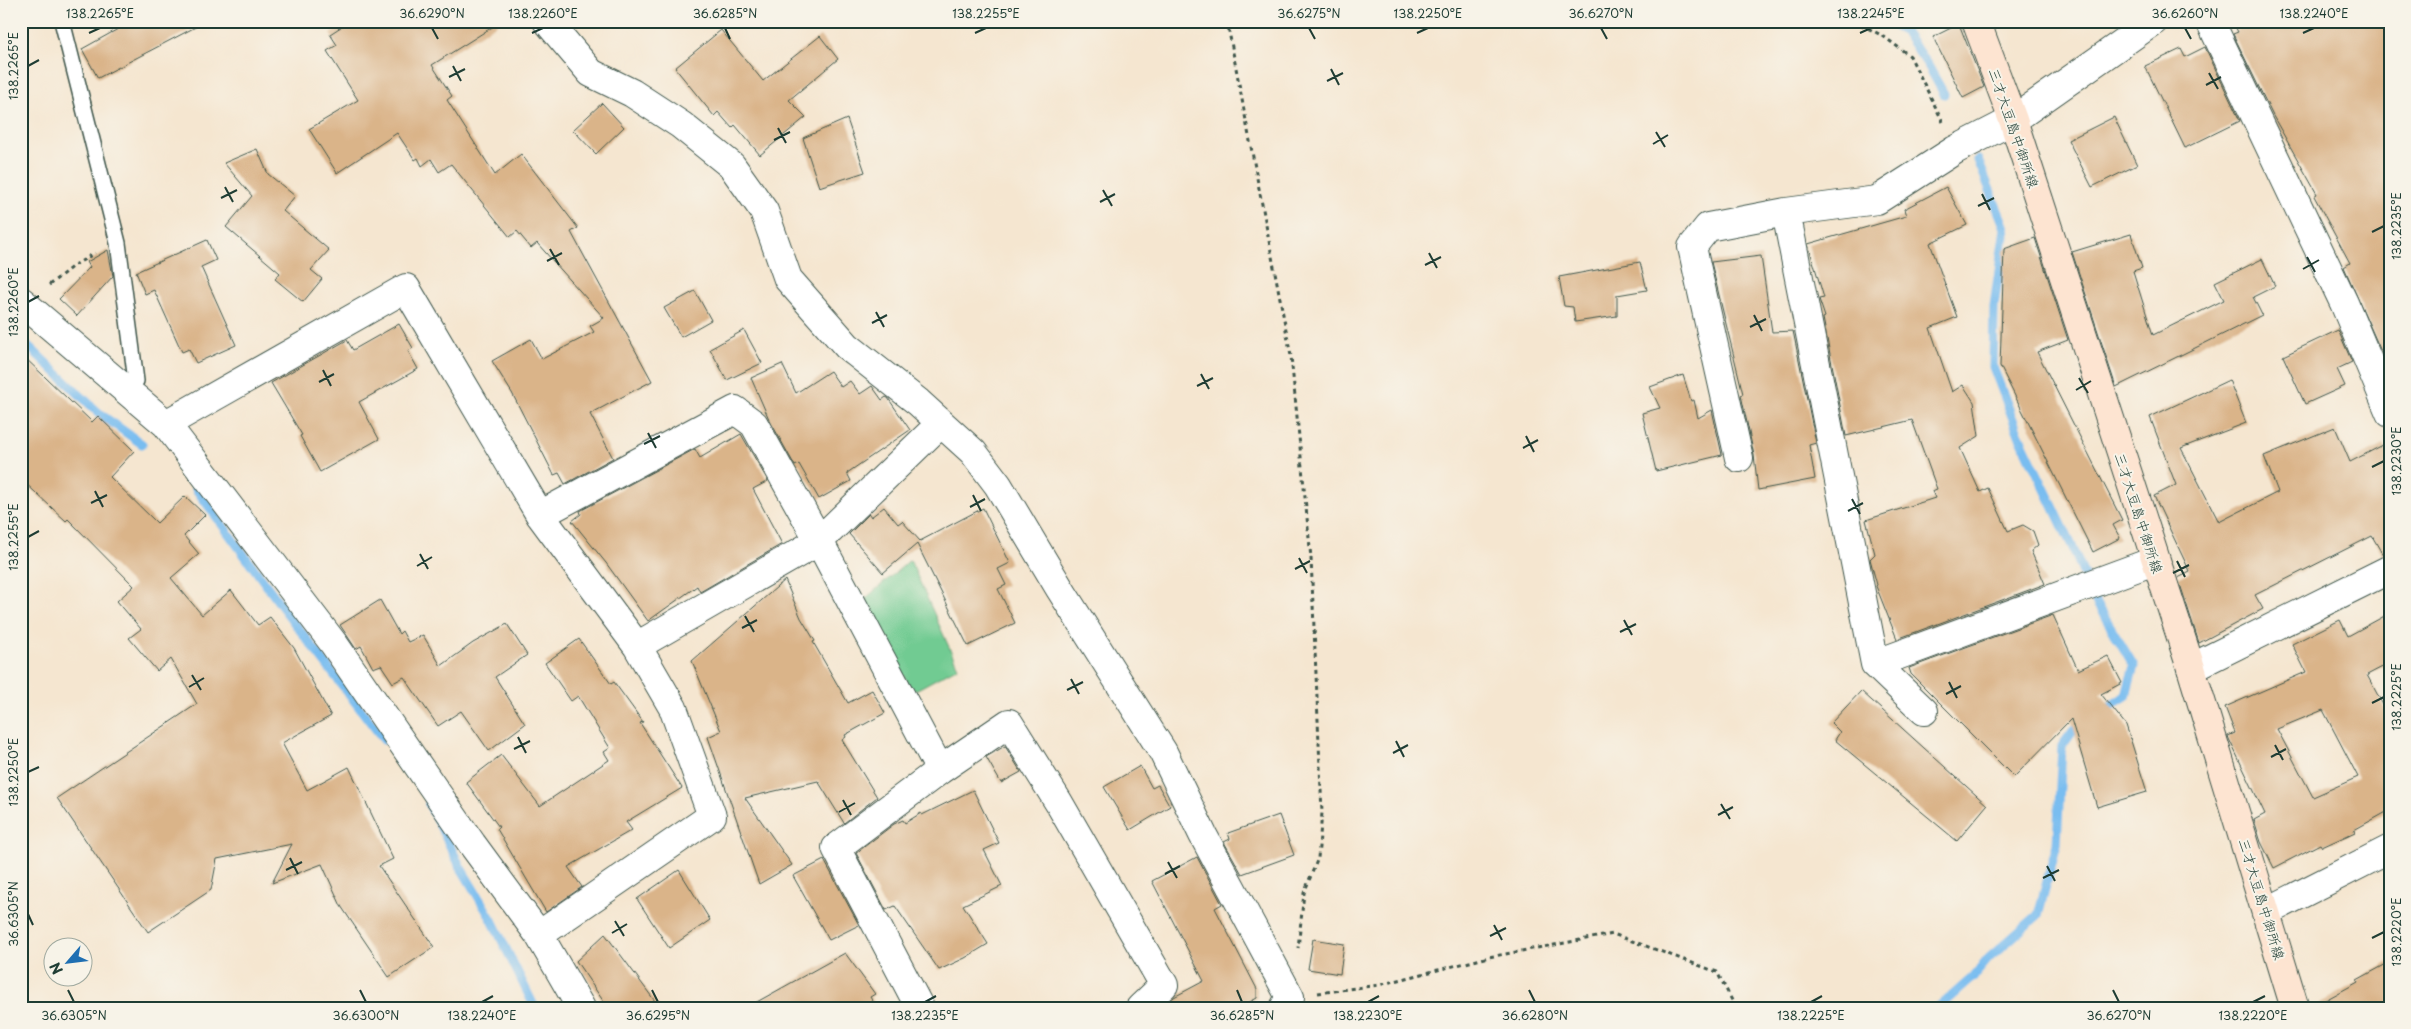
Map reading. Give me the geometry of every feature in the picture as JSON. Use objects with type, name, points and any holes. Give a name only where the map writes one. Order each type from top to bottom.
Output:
[{"type":"main road","name":"三才大豆島中御所線","points":[[1976,21],[2013,120],[2154,561],[2191,668],[2295,1008]]},
{"type":"street","points":[[547,21],[591,73],[632,93],[681,126],[732,166],[764,211],[788,279],[847,346],[918,402],[973,452],[998,485],[1060,589],[1163,752],[1286,1002]]},
{"type":"street","points":[[1739,458],[1692,247],[1708,227],[1786,212],[1877,200],[1956,150],[2013,120],[2154,21]]},
{"type":"street","points":[[2210,21],[2386,396]]},
{"type":"street","points":[[1786,212],[1875,664],[1924,711]]},
{"type":"street","points":[[166,424],[406,288],[540,515],[637,646],[673,708],[712,816],[539,935]]},
{"type":"street","points":[[23,303],[129,390],[166,424],[334,644],[472,844],[539,935],[581,1008]]},
{"type":"street","points":[[540,515],[735,410],[754,424],[819,541],[940,770]]},
{"type":"street","points":[[637,646],[819,541],[940,424]]},
{"type":"street","points":[[1875,664],[2154,561]]},
{"type":"street","points":[[2191,668],[2390,569]]},
{"type":"street","points":[[920,1008],[836,848],[940,770],[1009,723],[1059,803],[1164,985],[1140,1008]]},
{"type":"street","points":[[2266,912],[2390,849]]},
{"type":"lane","points":[[62,21],[118,240],[136,381],[129,390]]},
{"type":"path","points":[[1227,21],[1291,356],[1311,558],[1322,813],[1318,858],[1304,893],[1295,972],[1286,1002],[1379,986],[1489,957],[1613,934],[1717,972],[1736,1008]]},
{"type":"path","points":[[1854,21],[1883,36],[1910,56],[1956,150]]},
{"type":"path","points":[[23,303],[73,266],[118,240]]},
{"type":"green space","points":[[910,560],[958,667],[912,692],[865,599]]},
{"type":"building","points":[[115,21],[207,21],[98,78],[82,49],[118,29]]},
{"type":"building","points":[[350,21],[502,21],[432,65],[452,96],[447,100],[495,175],[521,154],[578,228],[571,232],[652,381],[590,414],[613,458],[565,484],[559,473],[554,475],[512,393],[492,361],[531,339],[542,359],[594,332],[590,326],[604,318],[537,243],[531,248],[517,231],[510,237],[451,164],[439,172],[431,159],[422,166],[418,158],[415,160],[397,133],[337,173],[309,129],[358,100],[327,51],[337,45],[330,34]]},
{"type":"building","points":[[2232,21],[2390,21],[2390,364],[2380,349],[2344,267],[2350,263],[2314,196],[2317,194],[2273,116],[2233,34],[2238,32]]},
{"type":"building","points":[[1959,24],[1984,87],[1963,98],[1933,37]]},
{"type":"building","points":[[721,30],[763,81],[820,36],[838,59],[789,100],[806,117],[760,155],[735,125],[732,128],[718,112],[714,116],[675,68]]},
{"type":"building","points":[[2205,47],[2240,121],[2185,148],[2145,66],[2181,49],[2185,57]]},
{"type":"building","points":[[602,103],[624,127],[596,154],[573,130]]},
{"type":"building","points":[[2114,117],[2137,165],[2092,187],[2068,140]]},
{"type":"building","points":[[847,119],[865,172],[819,187],[803,138]]},
{"type":"building","points":[[257,149],[268,174],[295,196],[283,211],[329,250],[311,270],[322,279],[303,302],[275,279],[280,273],[226,227],[252,196],[224,163]]},
{"type":"building","points":[[1946,187],[1967,225],[1930,243],[1957,317],[1930,328],[1952,392],[1963,385],[1974,402],[1979,436],[1960,448],[1980,492],[1988,488],[2008,531],[2023,525],[2033,531],[2038,545],[2031,551],[2045,584],[1897,639],[1876,586],[1870,559],[1875,554],[1866,520],[1935,498],[1932,491],[1937,489],[1912,420],[1846,436],[1823,318],[1825,317],[1819,299],[1824,298],[1808,244],[1906,216],[1904,209]]},
{"type":"building","points":[[2131,234],[2142,268],[2133,271],[2153,335],[2224,300],[2215,282],[2262,259],[2275,286],[2253,297],[2262,315],[2116,387],[2072,252]]},
{"type":"building","points":[[2035,238],[2068,340],[2037,352],[2122,520],[2113,525],[2120,538],[2093,552],[2000,366],[2004,249]]},
{"type":"building","points":[[207,240],[216,260],[201,267],[236,345],[196,363],[189,349],[182,352],[154,290],[145,294],[136,272]]},
{"type":"building","points":[[108,250],[113,276],[77,316],[59,299],[90,267],[87,262]]},
{"type":"building","points":[[1761,256],[1772,332],[1793,331],[1816,443],[1809,445],[1815,479],[1758,490],[1754,455],[1741,395],[1743,394],[1711,262]]},
{"type":"building","points":[[1640,262],[1647,290],[1617,295],[1617,316],[1575,322],[1573,307],[1564,306],[1559,277]]},
{"type":"building","points":[[695,291],[711,320],[681,337],[664,308]]},
{"type":"building","points":[[399,324],[413,348],[408,351],[418,369],[359,402],[379,439],[320,472],[300,436],[302,435],[271,383],[347,340],[353,350]]},
{"type":"building","points":[[744,330],[762,363],[727,380],[710,349]]},
{"type":"building","points":[[2338,330],[2352,362],[2337,369],[2345,386],[2305,404],[2283,356]]},
{"type":"building","points":[[21,354],[92,422],[98,416],[134,451],[110,477],[157,523],[185,496],[205,515],[184,536],[199,554],[171,578],[202,615],[231,590],[258,625],[270,617],[294,648],[331,716],[282,743],[307,790],[349,767],[393,859],[379,866],[434,947],[389,977],[341,906],[322,864],[272,883],[292,844],[217,859],[211,890],[148,932],[57,798],[197,704],[171,659],[157,671],[129,638],[141,629],[117,601],[134,586],[68,519],[66,521],[21,479]]},
{"type":"building","points":[[782,364],[796,393],[830,371],[841,387],[850,381],[860,394],[872,386],[882,400],[886,397],[888,398],[910,430],[847,473],[851,481],[819,499],[799,464],[795,466],[769,419],[751,378]]},
{"type":"building","points":[[1683,375],[1691,401],[1694,400],[1698,418],[1712,410],[1722,455],[1656,471],[1642,413],[1660,408],[1650,387]]},
{"type":"building","points":[[2229,380],[2246,423],[2181,448],[2219,522],[2278,492],[2264,456],[2335,427],[2350,462],[2383,445],[2390,459],[2390,554],[2383,555],[2372,536],[2255,595],[2263,609],[2199,643],[2178,578],[2190,572],[2154,496],[2176,485],[2150,417]]},
{"type":"building","points":[[741,434],[768,481],[753,489],[782,544],[700,592],[697,586],[648,621],[606,563],[572,521],[581,514],[580,511],[695,449],[700,458]]},
{"type":"building","points":[[884,507],[898,524],[902,521],[920,541],[983,508],[1010,563],[998,569],[1006,585],[998,589],[1015,623],[968,646],[917,544],[883,573],[849,534],[869,514],[871,517]]},
{"type":"building","points":[[785,580],[801,618],[815,641],[813,642],[848,703],[872,690],[885,713],[845,735],[846,737],[842,740],[877,797],[844,823],[818,781],[745,798],[792,865],[759,884],[708,737],[721,731],[692,661]]},
{"type":"building","points":[[380,600],[399,634],[402,631],[408,642],[423,635],[441,666],[473,643],[507,624],[527,655],[495,677],[525,724],[489,751],[461,711],[438,726],[404,677],[393,683],[381,665],[373,668],[361,646],[356,649],[340,625]]},
{"type":"building","points":[[2390,613],[2390,663],[2367,675],[2390,718],[2390,810],[2354,830],[2355,832],[2322,847],[2320,844],[2274,868],[2261,842],[2254,820],[2265,814],[2229,739],[2228,736],[2235,733],[2225,707],[2306,672],[2292,644],[2340,620],[2348,636]],"holes":[[[2323,710],[2358,777],[2313,797],[2277,729]]]},
{"type":"building","points":[[2053,615],[2078,670],[2108,656],[2122,683],[2101,694],[2126,725],[2147,792],[2097,807],[2071,719],[2014,777],[1911,674],[1909,668]]},
{"type":"building","points":[[579,639],[611,684],[614,682],[643,722],[640,723],[682,788],[626,822],[632,830],[568,867],[582,887],[546,912],[497,829],[499,827],[466,782],[501,755],[540,806],[609,760],[604,752],[610,748],[578,696],[571,701],[545,663]]},
{"type":"building","points":[[1861,691],[1987,805],[1957,841],[1835,740],[1840,732],[1831,723]]},
{"type":"building","points":[[1005,746],[1021,772],[1001,783],[986,757]]},
{"type":"building","points":[[1140,766],[1152,788],[1158,785],[1170,806],[1130,830],[1104,787]]},
{"type":"building","points":[[973,790],[999,843],[984,850],[1002,886],[963,905],[988,944],[965,958],[939,970],[895,906],[886,910],[856,853],[894,824],[903,820],[905,823],[921,813],[922,815]]},
{"type":"building","points":[[1279,815],[1294,855],[1242,874],[1224,842],[1230,839],[1228,833]]},
{"type":"building","points":[[1197,857],[1222,904],[1215,908],[1257,989],[1257,998],[1239,1008],[1163,1008],[1174,997],[1204,981],[1152,881]]},
{"type":"building","points":[[824,860],[859,925],[829,940],[793,876]]},
{"type":"building","points":[[679,870],[710,920],[669,948],[637,899]]},
{"type":"building","points":[[605,934],[660,1008],[608,1008],[576,961]]},
{"type":"building","points":[[1313,939],[1344,944],[1340,974],[1308,969]]},
{"type":"building","points":[[845,953],[875,994],[870,997],[877,1008],[746,1008]]},
{"type":"building","points":[[2390,962],[2390,1008],[2311,1008],[2358,982],[2357,980]]},
{"type":"waterway","points":[[1885,21],[1905,32],[1929,67],[1944,94]]},
{"type":"waterway","points":[[1978,160],[2005,228],[1994,306],[1993,367],[2019,435],[2072,546],[2093,597],[2134,666],[2126,696],[2102,711]]},
{"type":"waterway","points":[[21,339],[100,414],[142,444]]},
{"type":"waterway","points":[[196,489],[283,608],[384,740]]},
{"type":"waterway","points":[[1938,1008],[1973,977],[1989,958],[2038,915],[2057,844],[2062,746],[2076,727],[2082,723]]},
{"type":"waterway","points":[[429,804],[461,868],[492,920],[535,1008]]}]
